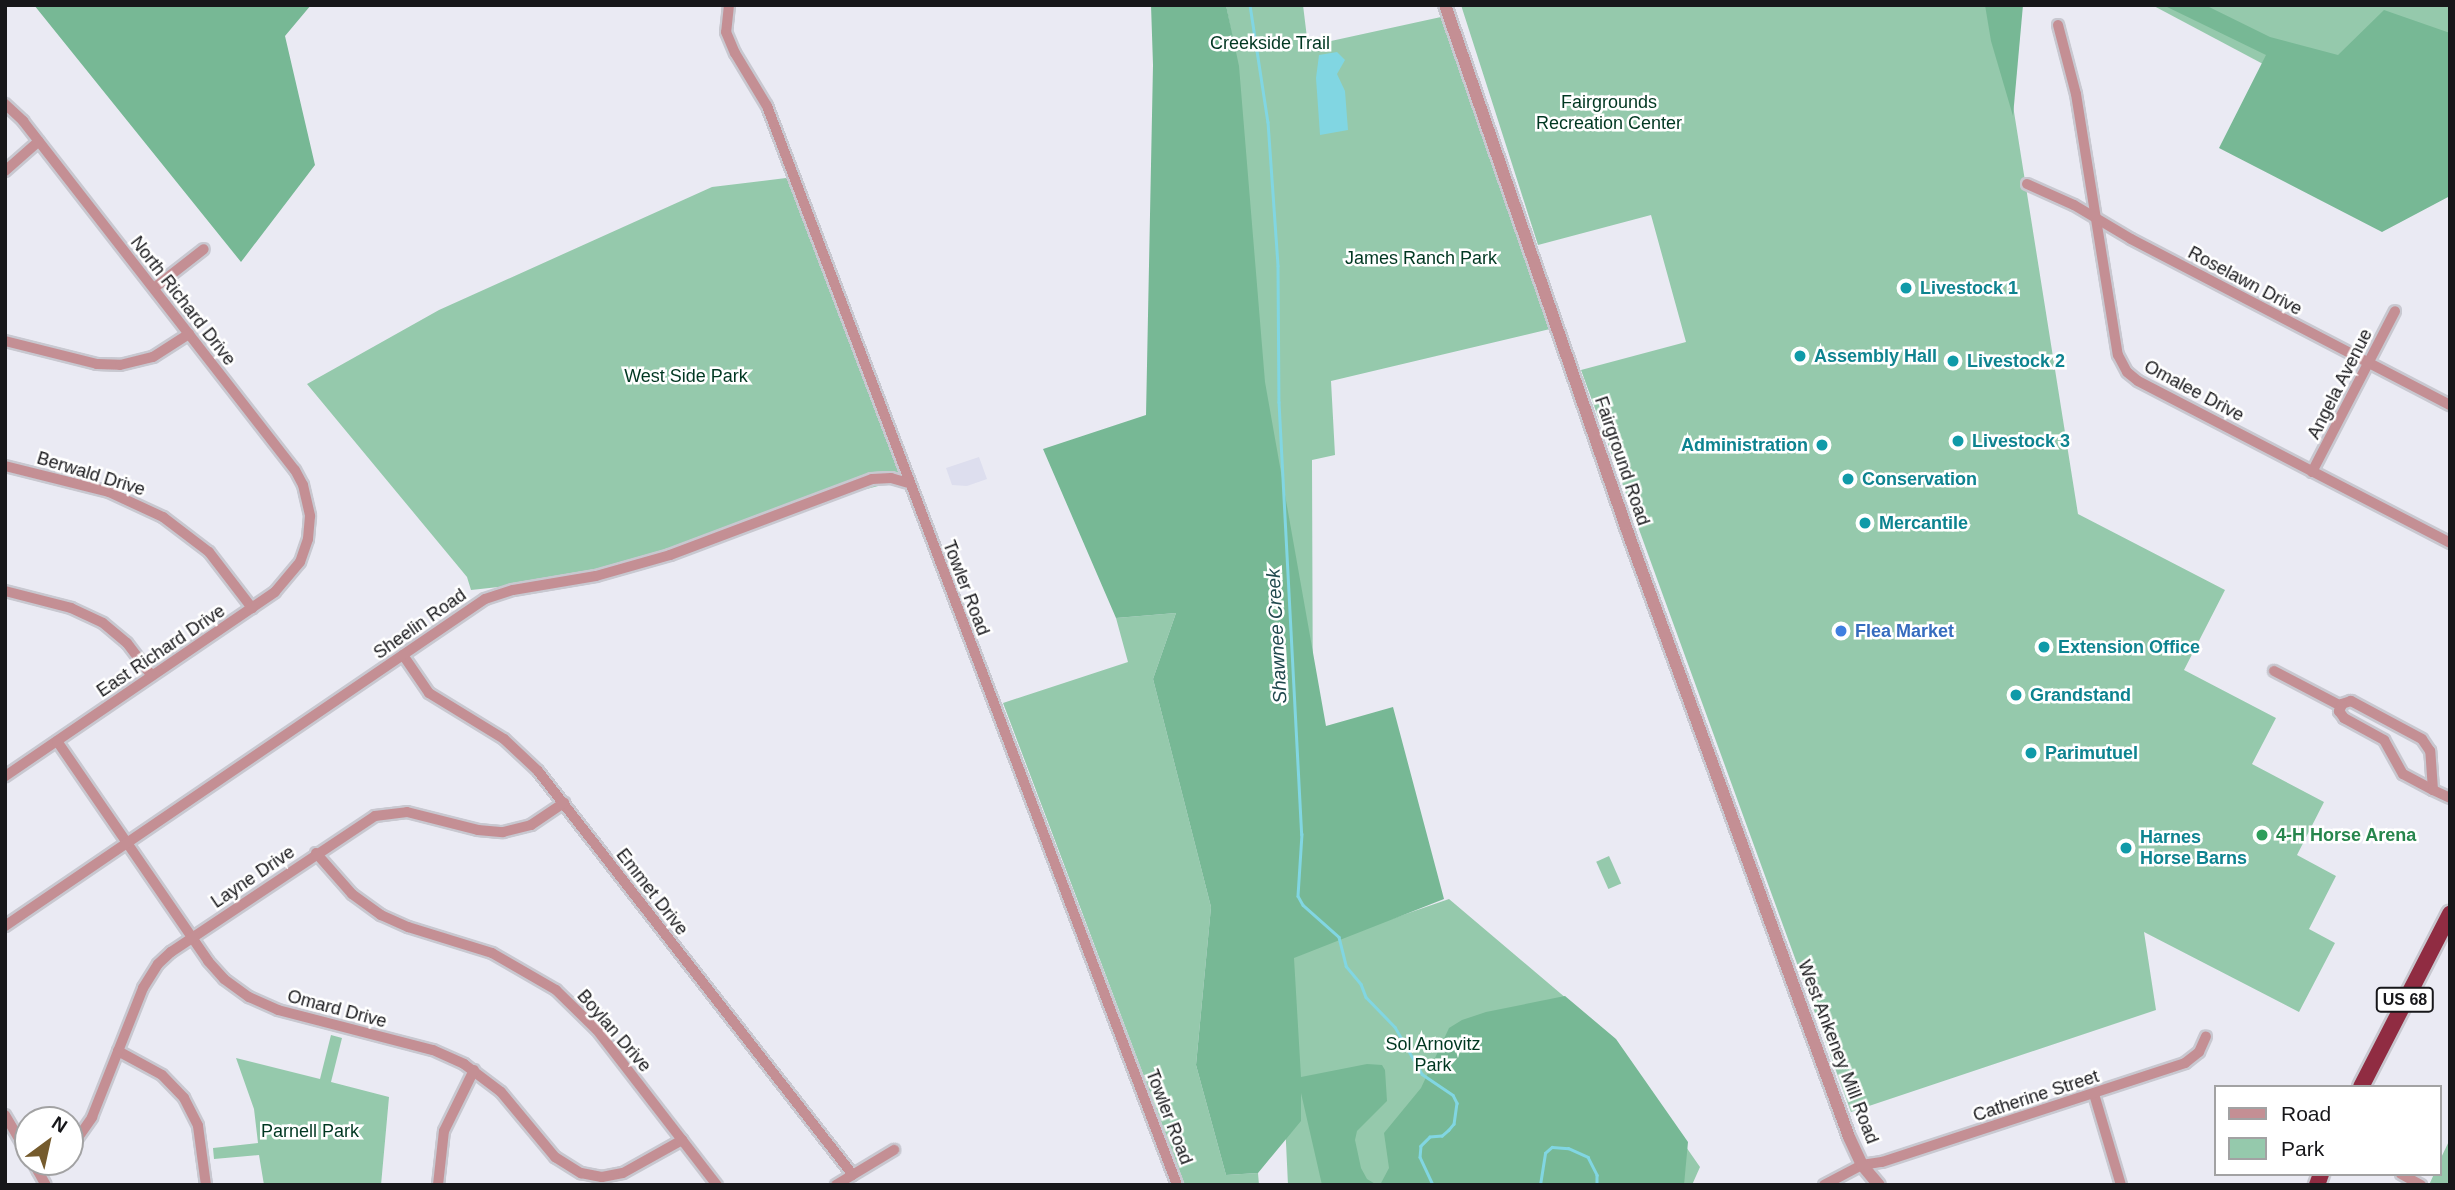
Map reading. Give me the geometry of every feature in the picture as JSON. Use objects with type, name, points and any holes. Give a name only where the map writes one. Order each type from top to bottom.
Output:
[{"type":"highway","name":"US 68","points":[[2362,1085],[2450,914]]},
{"type":"street","name":"Towler Road","points":[[729,5],[726,32],[767,106],[1177,1185]]},
{"type":"street","name":"Fairground Road","points":[[1445,5],[1571,372],[1772,926]]},
{"type":"street","name":"Omalee Drive","points":[[2058,25],[2076,94],[2118,355],[2127,372],[2138,381],[2450,543]]},
{"type":"street","name":"North Richard Drive","points":[[5,104],[39,141],[295,470],[308,501],[309,531]]},
{"type":"street","points":[[5,170],[39,141]]},
{"type":"street","name":"Roselawn Drive","points":[[2027,184],[2450,405]]},
{"type":"street","points":[[154,288],[204,249]]},
{"type":"street","name":"Angela Avenue","points":[[2312,472],[2395,311]]},
{"type":"street","points":[[5,341],[97,364],[120,365],[153,358],[189,334]]},
{"type":"street","name":"Berwald Drive","points":[[5,466],[108,492],[163,517],[209,552],[253,608]]},
{"type":"street","name":"Sheelin Road","points":[[5,926],[473,606],[498,594],[596,576],[670,555],[872,479],[891,478],[909,483]]},
{"type":"street","name":"East Richard Drive","points":[[5,776],[275,592],[292,574],[306,548],[309,531]]},
{"type":"street","points":[[5,592],[71,608],[93,617],[127,643],[152,676]]},
{"type":"street","name":"Emmet Drive","points":[[402,655],[429,693],[516,749],[564,803],[853,1175]]},
{"type":"street","points":[[2274,671],[2340,706],[2344,718],[2384,740],[2403,774],[2450,798]]},
{"type":"street","points":[[2340,706],[2351,701],[2422,739],[2430,751],[2433,790]]},
{"type":"street","name":"Omard Drive","points":[[58,741],[192,938],[224,979],[259,1003],[433,1050],[474,1070],[501,1092],[555,1157],[581,1173],[602,1177],[623,1173],[682,1140]]},
{"type":"street","name":"Layne Drive","points":[[84,1129],[92,1117],[150,974],[167,956],[316,853],[365,821],[386,813],[418,814],[478,830],[503,832],[531,825],[564,803]]},
{"type":"street","name":"Boylan Drive","points":[[316,853],[352,894],[381,915],[408,927],[492,953],[556,990],[597,1030],[717,1185]]},
{"type":"street","name":"West Ankeney Mill Road","points":[[1772,926],[1849,1137],[1862,1165],[1879,1185]]},
{"type":"street","name":"Catherine Street","points":[[1824,1185],[1862,1165],[1882,1162],[2185,1063],[2199,1052],[2206,1036]]},
{"type":"street","points":[[118,1051],[162,1075],[184,1098],[198,1126],[206,1185]]},
{"type":"street","points":[[438,1185],[444,1131],[474,1070]]},
{"type":"street","points":[[2094,1094],[2121,1185]]},
{"type":"street","points":[[5,1115],[14,1130]]},
{"type":"street","points":[[836,1185],[894,1150]]},
{"type":"street","points":[[2405,1176],[2421,1185]]},
{"type":"shaded area","points":[[979,457],[987,479],[967,486],[952,485],[946,468]]},
{"type":"green space","points":[[34,5],[311,5],[285,36],[315,165],[241,262]]},
{"type":"green space","points":[[1151,5],[1226,5],[1239,66],[1265,382],[1326,726],[1393,707],[1444,899],[1294,958],[1301,1077],[1367,1064],[1382,1065],[1385,1070],[1387,1101],[1357,1131],[1355,1140],[1361,1168],[1367,1179],[1377,1185],[1322,1185],[1301,1093],[1301,1121],[1258,1173],[1226,1175],[1196,1065],[1211,907],[1153,679],[1176,613],[1116,618],[1043,449],[1146,415],[1153,65]]},
{"type":"green space","points":[[1226,5],[1303,5],[1308,46],[1441,17],[1550,329],[1331,381],[1335,455],[1312,460],[1313,739],[1299,951],[1449,899],[1606,1032],[1700,1167],[1692,1185],[1288,1185],[1234,47]]},
{"type":"green space","name":"Fairgrounds Recreation Center","points":[[1461,5],[1997,5],[2078,514],[2225,590],[2184,670],[2276,718],[2252,764],[2324,802],[2297,855],[2336,876],[2309,929],[2335,943],[2299,1012],[2144,932],[2156,1010],[1851,1112],[1581,370],[1686,342],[1651,215],[1538,245]]},
{"type":"green space","points":[[1985,5],[2023,5],[2013,116],[1991,41]]},
{"type":"green space","points":[[2152,5],[2450,5],[2450,159],[2263,64]]},
{"type":"green space","points":[[2163,5],[2205,5],[2270,37],[2338,55],[2384,10],[2450,33],[2450,196],[2382,232],[2219,148],[2266,55]]},
{"type":"green space","name":"West Side Park","points":[[794,177],[901,480],[779,512],[596,576],[471,590],[467,577],[307,384],[439,310],[712,187]]},
{"type":"green space","points":[[1176,613],[1153,679],[1211,907],[1196,1065],[1226,1175],[1258,1173],[1259,1185],[1185,1185],[1003,703],[1128,662],[1116,618]]},
{"type":"green space","points":[[1609,856],[1621,883],[1608,889],[1596,862]]},
{"type":"green space","points":[[1565,996],[1616,1039],[1688,1142],[1684,1185],[1380,1185],[1389,1168],[1384,1133],[1421,1088],[1449,1028],[1462,1020],[1486,1012]]},
{"type":"green space","name":"Parnell Park","points":[[331,1035],[342,1038],[331,1082],[389,1097],[381,1185],[264,1185],[259,1155],[214,1159],[213,1148],[258,1143],[254,1109],[236,1058],[320,1079]]},
{"type":"green space","points":[[2450,1139],[2450,1185],[2429,1185],[2433,1176],[2441,1176],[2441,1158]]},
{"type":"water","points":[[1337,52],[1345,60],[1337,74],[1345,91],[1348,130],[1320,135],[1316,78],[1319,55]]},
{"type":"waterway","name":"Shawnee Creek","points":[[1250,5],[1268,122],[1278,266],[1279,402],[1302,834],[1298,896],[1303,905],[1339,937],[1346,966],[1361,984],[1366,997],[1395,1027],[1422,1074],[1453,1095],[1457,1103],[1454,1124],[1449,1130],[1442,1136],[1430,1137],[1421,1146],[1420,1157],[1433,1185]]},
{"type":"waterway","name":"Shawnee Creek","points":[[1540,1185],[1545,1153],[1552,1147],[1568,1148],[1588,1157],[1597,1175],[1597,1185]]},
{"type":"place","name":"Livestock 1","points":[[1906,288]]},
{"type":"place","name":"Assembly Hall","points":[[1800,356]]},
{"type":"place","name":"Livestock 2","points":[[1953,361]]},
{"type":"place","name":"Livestock 3","points":[[1958,441]]},
{"type":"place","name":"Administration","points":[[1822,445]]},
{"type":"place","name":"Conservation","points":[[1848,479]]},
{"type":"place","name":"Mercantile","points":[[1865,523]]},
{"type":"place","name":"Flea Market","points":[[1841,631]]},
{"type":"place","name":"Extension Office","points":[[2044,647]]},
{"type":"place","name":"Grandstand","points":[[2016,695]]},
{"type":"place","name":"Parimutuel","points":[[2031,753]]},
{"type":"place","name":"4-H Horse Arena","points":[[2262,835]]},
{"type":"place","name":"Harnes Horse Barns","points":[[2126,848]]},
{"type":"park label","name":"Creekside Trail","points":[[1270,43]]},
{"type":"park label","name":"James Ranch Park","points":[[1421,258]]},
{"type":"park label","name":"Sol Arnovitz Park","points":[[1433,1055]]}]
